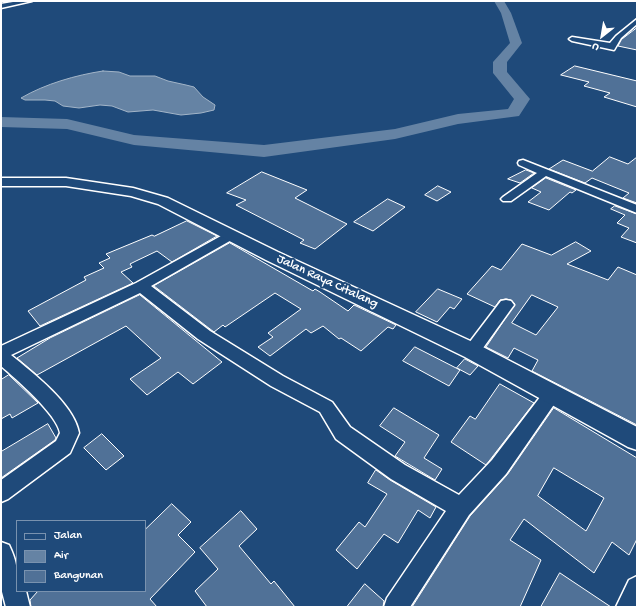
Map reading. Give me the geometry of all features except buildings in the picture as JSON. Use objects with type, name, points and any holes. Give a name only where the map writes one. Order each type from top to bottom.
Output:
[{"type":"street","points":[[1,6],[29,1]]},
{"type":"street","points":[[572,39],[612,47],[617,36],[637,21]]},
{"type":"street","points":[[617,36],[632,37]]},
{"type":"street","points":[[523,163],[544,173],[637,209]]},
{"type":"street","points":[[507,199],[544,173]]},
{"type":"street","name":"Jalan Raya Citalang","points":[[1,182],[66,182],[106,187],[133,192],[173,206],[230,235],[472,351],[637,438]]},
{"type":"street","points":[[1,492],[63,448],[69,438],[69,431],[64,417],[1,354],[141,286],[230,235]]},
{"type":"street","points":[[141,286],[204,335],[277,381],[326,408],[344,433],[398,472],[461,508]]},
{"type":"street","points":[[472,351],[506,305]]},
{"type":"street","points":[[396,607],[461,508],[499,466],[553,393]]},
{"type":"street","points":[[1,553],[7,566],[18,607]]},
{"type":"street","points":[[628,607],[637,588]]},
{"type":"water","points":[[103,71],[119,72],[130,76],[155,76],[168,81],[194,87],[203,97],[215,105],[214,110],[181,115],[153,110],[128,112],[112,106],[100,105],[79,108],[63,106],[55,101],[25,100],[21,98],[40,88],[61,81]]},
{"type":"waterway","points":[[1,122],[67,124],[134,140],[264,151],[395,134],[458,119],[513,113],[522,99],[500,73],[500,62],[516,43],[506,13],[499,1]]}]
